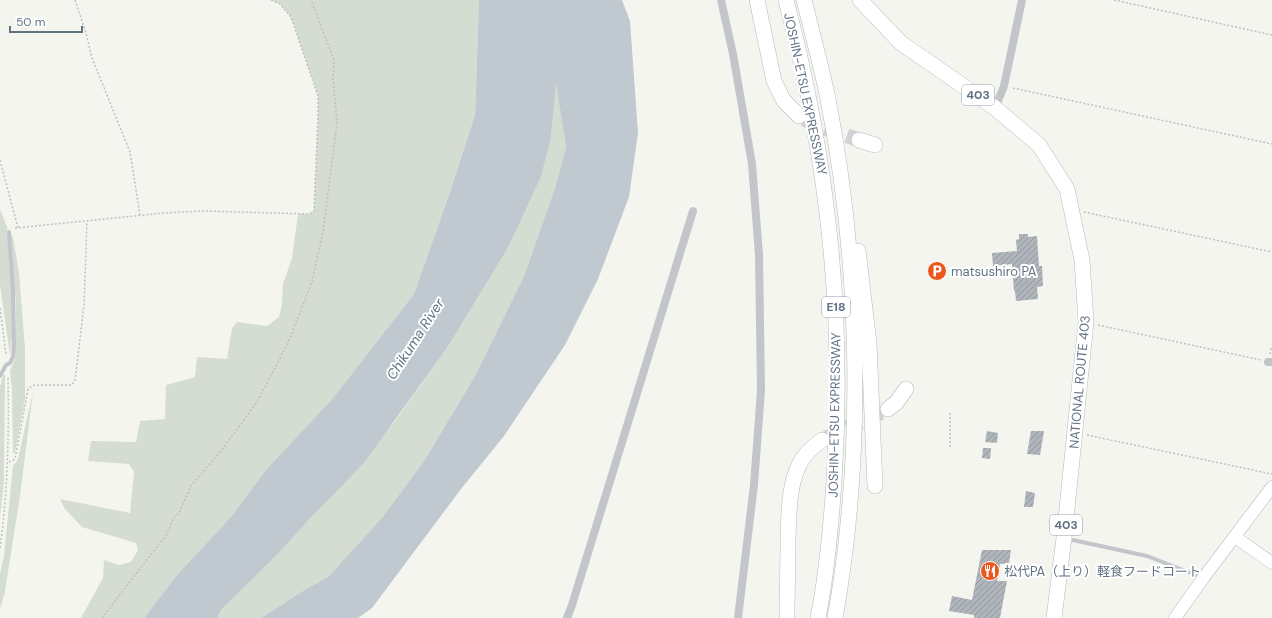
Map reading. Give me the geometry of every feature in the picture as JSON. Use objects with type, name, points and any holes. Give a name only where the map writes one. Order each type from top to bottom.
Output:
[{"type":"highway","points":[[757,0],[774,81],[784,101],[799,116]]},
{"type":"highway","name":"JOSHIN-ETSU EXPRESSWAY","points":[[786,0],[811,104],[821,162],[828,212],[836,309],[837,408],[835,458],[827,551],[818,618]]},
{"type":"highway","name":"JOSHIN-ETSU EXPRESSWAY","points":[[804,0],[827,95],[845,214],[852,294],[854,358],[853,442],[849,506],[835,618]]},
{"type":"highway","name":"NATIONAL ROUTE 403","points":[[860,0],[901,43],[995,108],[1039,145],[1067,188],[1082,260],[1086,322],[1064,538],[1054,618]]},
{"type":"highway","points":[[827,95],[845,173],[863,288],[869,344],[875,486]]},
{"type":"highway","points":[[859,140],[875,145]]},
{"type":"highway","points":[[888,409],[899,400],[906,389]]},
{"type":"highway","points":[[787,618],[789,519],[792,489],[795,476],[802,460],[812,447],[822,440]]},
{"type":"street","points":[[721,0],[733,54],[752,164],[759,255],[760,390],[754,485],[738,618]]},
{"type":"street","points":[[995,108],[1004,86],[1022,0]]},
{"type":"street","points":[[567,618],[575,598],[693,211]]},
{"type":"street","points":[[1175,618],[1272,487]]},
{"type":"street","points":[[1235,537],[1272,563]]},
{"type":"lane","points":[[0,376],[6,365],[10,363],[13,358],[14,344],[13,289],[9,232]]},
{"type":"lane","points":[[1064,538],[1147,556],[1204,578]]},
{"type":"path","points":[[75,0],[86,33],[92,58],[130,152],[140,215]]},
{"type":"path","points":[[9,232],[11,228],[140,215],[203,211],[310,214],[314,211],[318,96],[291,17],[280,4],[271,0]]},
{"type":"path","points":[[102,618],[167,534],[174,517],[179,513],[191,486],[224,447],[257,402],[288,343],[312,282],[324,232],[337,123],[333,78],[334,60],[311,0]]},
{"type":"path","points":[[1114,0],[1272,35]]},
{"type":"path","points":[[1004,86],[1272,144]]},
{"type":"path","points":[[0,160],[18,228]]},
{"type":"path","points":[[1072,209],[1272,252]]},
{"type":"path","points":[[9,462],[14,458],[28,389],[35,385],[72,385],[74,380],[84,305],[87,220]]},
{"type":"path","points":[[0,308],[8,374],[9,462],[0,548]]},
{"type":"path","points":[[1086,322],[1270,362]]},
{"type":"path","points":[[950,412],[950,447]]},
{"type":"path","points":[[1075,432],[1272,474]]},
{"type":"shaded area","points":[[271,0],[479,0],[475,115],[414,294],[333,398],[265,471],[231,517],[177,575],[144,618],[81,618],[103,578],[104,560],[119,565],[131,562],[138,550],[136,543],[82,527],[65,509],[60,499],[130,513],[134,472],[129,464],[88,461],[91,441],[136,442],[140,421],[165,419],[166,385],[195,377],[197,357],[227,359],[232,328],[237,322],[267,326],[279,317],[282,304],[283,284],[292,258],[298,214],[310,214],[314,211],[318,95],[291,17],[280,4]]},
{"type":"shaded area","points":[[556,81],[566,147],[555,188],[524,276],[475,376],[424,461],[381,519],[328,577],[306,589],[261,618],[217,618],[222,609],[276,556],[317,511],[395,421],[447,348],[508,248],[541,177],[551,138]]},
{"type":"shaded area","points":[[0,209],[7,227],[12,293],[12,338],[10,355],[0,285]]},
{"type":"shaded area","points":[[11,235],[13,237],[19,273],[25,348],[25,399],[15,453],[13,453],[12,389],[10,371],[15,359],[16,304]]},
{"type":"shaded area","points":[[3,375],[5,375],[4,481],[0,517],[0,387]]},
{"type":"shaded area","points":[[33,392],[20,496],[5,591],[0,609],[0,574],[4,556],[13,466],[18,459]]},
{"type":"water","name":"Chikuma River","points":[[479,0],[622,0],[630,21],[638,133],[629,197],[598,279],[565,345],[504,436],[461,489],[372,608],[358,618],[261,618],[306,589],[328,577],[381,519],[424,461],[475,376],[524,276],[555,188],[566,147],[556,83],[551,138],[541,177],[508,248],[447,348],[363,464],[276,556],[222,609],[217,618],[144,618],[177,575],[231,517],[265,471],[333,398],[414,294],[475,115]]},
{"type":"building","points":[[1019,234],[1028,234],[1028,237],[1037,236],[1039,266],[1042,266],[1043,286],[1037,287],[1038,299],[1016,301],[1012,264],[993,266],[992,253],[1017,251],[1016,240],[1019,239]]},
{"type":"building","points":[[987,431],[998,433],[997,443],[985,442]]},
{"type":"building","points":[[1031,431],[1044,431],[1040,455],[1027,454]]},
{"type":"building","points":[[983,448],[991,448],[990,459],[982,458]]},
{"type":"building","points":[[1026,491],[1035,493],[1033,507],[1024,507]]},
{"type":"building","points":[[982,550],[1011,550],[1009,563],[1000,564],[997,581],[1007,581],[1000,618],[974,618],[974,615],[949,611],[952,596],[972,600]]},
{"type":"tunnel","points":[[804,119],[859,140]]},
{"type":"tunnel","points":[[826,438],[888,409]]},
{"type":"place","name":"matsushiro PA","points":[[937,271]]},
{"type":"place","name":"松代PA（上り）軽食フードコート","points":[[990,571]]}]
